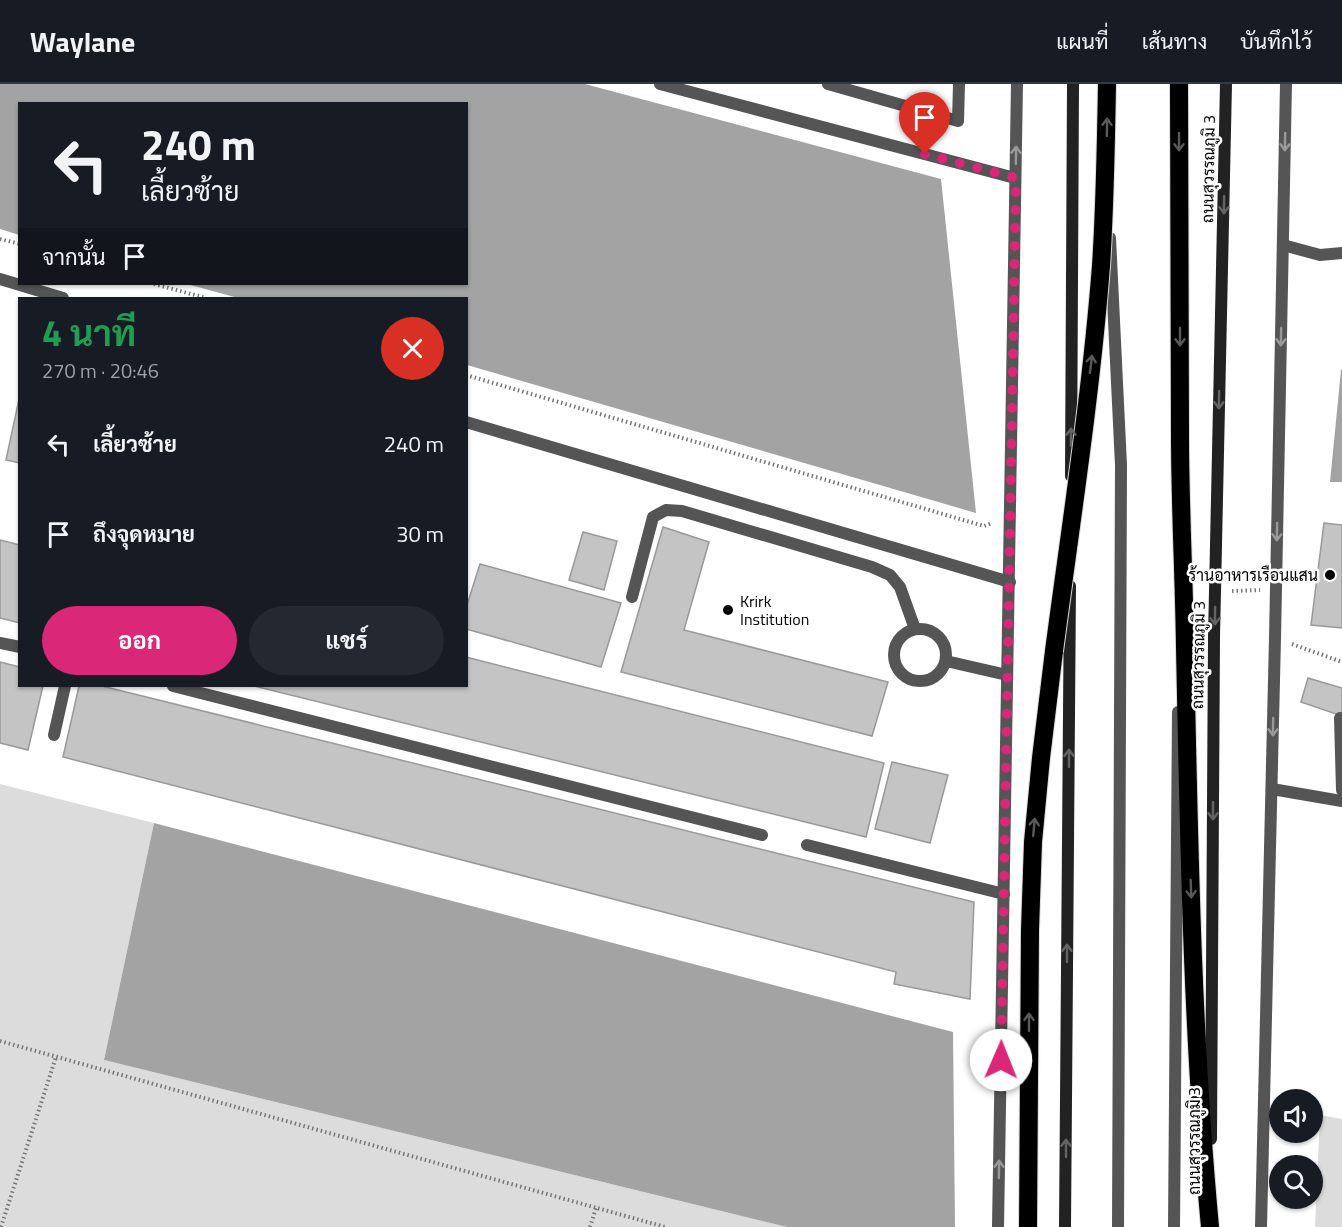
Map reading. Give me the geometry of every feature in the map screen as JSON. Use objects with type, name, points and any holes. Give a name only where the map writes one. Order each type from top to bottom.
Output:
[{"type":"highway","points":[[1028,1227],[1030,930],[1033,842],[1044,734],[1092,361],[1101,265],[1107,84]]},
{"type":"highway","points":[[1179,84],[1180,438],[1188,806],[1195,1015],[1210,1227]]},
{"type":"main road","points":[[1065,1227],[1073,84]]},
{"type":"main road","name":"ถนนสุวรรณภูมิ 3","points":[[1210,1227],[1215,591],[1226,84]]},
{"type":"street","points":[[660,84],[1016,178]]},
{"type":"street","points":[[828,84],[958,121],[959,84]]},
{"type":"street","points":[[998,1227],[1017,84]]},
{"type":"street","points":[[1261,1227],[1286,84]]},
{"type":"street","points":[[1106,164],[1121,465],[1118,1227]]},
{"type":"street","points":[[1283,245],[1320,255],[1342,253]]},
{"type":"street","points":[[0,279],[18,284]]},
{"type":"street","points":[[20,285],[60,297]]},
{"type":"street","points":[[468,423],[1010,582]]},
{"type":"street","points":[[1174,1227],[1180,438]]},
{"type":"street","points":[[632,597],[654,516],[666,510],[682,511],[872,567],[890,575],[900,587],[915,629]]},
{"type":"street","points":[[915,629],[933,631],[944,644],[946,652],[946,661],[937,675],[921,681],[905,676],[899,670],[894,654],[900,638],[915,629]]},
{"type":"street","points":[[0,642],[18,646]]},
{"type":"street","points":[[946,661],[1007,675]]},
{"type":"street","points":[[54,735],[65,687]]},
{"type":"street","points":[[177,687],[762,835]]},
{"type":"street","points":[[1340,718],[1342,790]]},
{"type":"street","points":[[1272,789],[1342,801]]},
{"type":"street","points":[[807,845],[1004,894]]},
{"type":"path","points":[[0,238],[18,243]]},
{"type":"path","points":[[158,285],[202,297]]},
{"type":"path","points":[[468,376],[984,526],[1010,518]]},
{"type":"path","points":[[1215,591],[1276,590]]},
{"type":"path","points":[[1275,638],[1342,662]]},
{"type":"path","points":[[0,1041],[664,1227]]},
{"type":"path","points":[[1,1227],[56,1057]]},
{"type":"path","points":[[590,1227],[596,1208]]},
{"type":"shaded area","points":[[0,84],[585,84],[941,179],[976,513],[468,365],[468,297],[234,297],[191,285],[468,285],[468,102],[18,102],[18,235],[0,229]]},
{"type":"shaded area","points":[[1341,370],[1342,482],[1330,482]]},
{"type":"shaded area","points":[[0,784],[154,823],[104,1060],[787,1227],[0,1227]]},
{"type":"shaded area","points":[[154,823],[953,1032],[955,1227],[787,1227],[104,1060]]},
{"type":"shaded area","points":[[1323,1116],[1342,1119],[1342,1227],[1315,1227],[1316,1209],[1323,1209],[1323,1155],[1318,1155],[1319,1143],[1323,1143]]},
{"type":"building","points":[[18,404],[18,463],[6,460]]},
{"type":"building","name":"ร้านอาหารเรือนแสน","points":[[1324,523],[1342,525],[1342,628],[1311,625]]},
{"type":"building","name":"Krirk Institution","points":[[663,527],[709,542],[684,630],[888,682],[872,736],[621,672]]},
{"type":"building","points":[[583,532],[617,541],[604,590],[569,580]]},
{"type":"building","points":[[0,540],[18,544],[18,622],[0,618]]},
{"type":"building","points":[[480,564],[621,603],[601,667],[468,630],[468,602]]},
{"type":"building","points":[[468,658],[884,763],[866,837],[258,687],[468,687]]},
{"type":"building","points":[[0,662],[18,666],[18,687],[43,687],[28,750],[0,743]]},
{"type":"building","points":[[1308,678],[1342,688],[1342,716],[1301,702]]},
{"type":"building","points":[[79,687],[106,687],[974,902],[970,999],[894,984],[896,972],[63,757]]},
{"type":"building","points":[[892,762],[948,775],[930,843],[875,829]]},
{"type":"place","name":"ร้านอาหารเรือนแสน","points":[[1330,575]]},
{"type":"place","name":"Krirk Institution","points":[[728,610]]},
{"type":"route","points":[[925,154],[1016,178],[1001,1060]]}]
